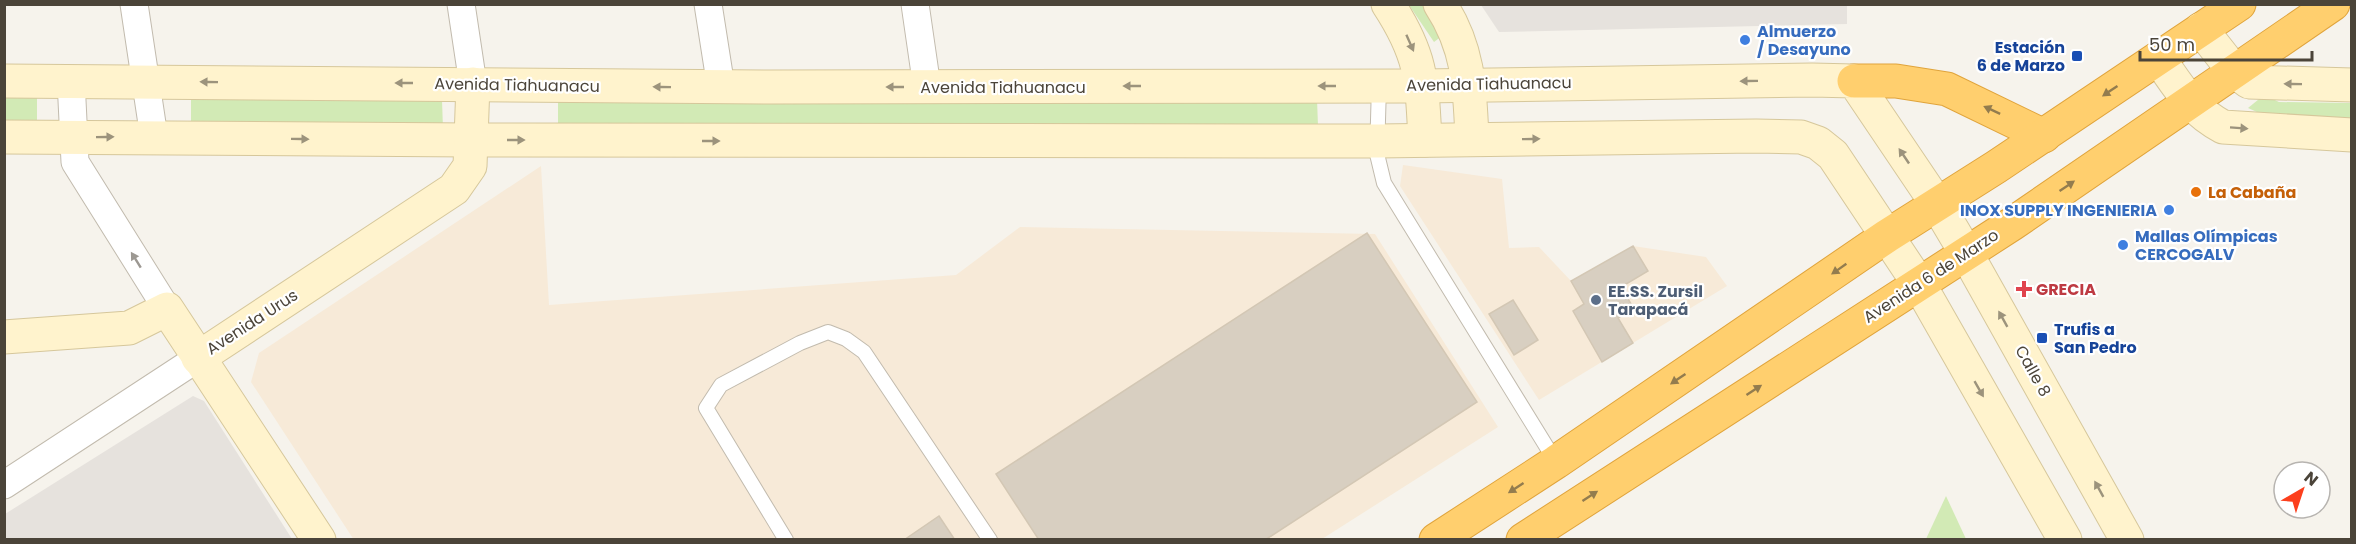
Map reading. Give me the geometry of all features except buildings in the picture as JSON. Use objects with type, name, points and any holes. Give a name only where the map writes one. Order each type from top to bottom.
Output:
[{"type":"highway","points":[[1436,540],[1556,462],[1887,236],[2044,136],[2239,4]]},
{"type":"highway","name":"Avenida 6 de Marzo","points":[[1523,540],[2013,224],[2333,4]]},
{"type":"highway","points":[[1854,81],[1896,81],[1947,89],[2044,136]]},
{"type":"main road","points":[[1388,4],[1412,45],[1419,67],[1425,140]]},
{"type":"main road","points":[[1440,4],[1462,48],[1469,84],[1472,140]]},
{"type":"main road","points":[[2202,29],[2234,71],[2249,82],[2352,85]]},
{"type":"main road","points":[[2159,58],[2190,102],[2208,119],[2223,127],[2352,135]]},
{"type":"main road","name":"Avenida Tiahuanacu","points":[[4,81],[927,87],[1422,86],[1854,81]]},
{"type":"main road","points":[[1854,81],[1937,204]]},
{"type":"main road","name":"Avenida Urus","points":[[198,358],[454,189],[470,166],[473,84]]},
{"type":"main road","points":[[4,137],[1378,141],[1700,136],[1801,137],[1818,144],[1833,155],[1887,236],[1918,284],[2065,540]]},
{"type":"main road","name":"Calle 8","points":[[1937,204],[2127,540]]},
{"type":"main road","points":[[4,337],[129,328],[167,309],[319,540]]},
{"type":"street","points":[[134,4],[154,137]]},
{"type":"street","points":[[461,4],[473,84]]},
{"type":"street","points":[[708,4],[721,87]]},
{"type":"street","points":[[915,4],[927,87]]},
{"type":"street","points":[[71,81],[75,162],[167,309]]},
{"type":"street","name":"Avenida Urus","points":[[4,485],[198,358]]},
{"type":"lane","points":[[1379,86],[1377,154],[1384,183],[1556,462]]},
{"type":"lane","points":[[786,540],[706,408],[721,385],[828,332],[846,339],[864,352],[990,540]]},
{"type":"shaded area","points":[[1847,4],[1847,24],[1499,32],[1481,5]]},
{"type":"shaded area","points":[[1403,165],[1502,179],[1509,248],[1539,247],[1571,281],[1633,246],[1706,257],[1727,286],[1539,400],[1400,186]]},
{"type":"shaded area","points":[[541,166],[549,305],[956,275],[1020,227],[1375,234],[1498,427],[1322,539],[354,540],[251,382],[259,353]]},
{"type":"shaded area","points":[[193,396],[204,401],[292,539],[5,539],[5,514]]},
{"type":"green space","points":[[1409,5],[1427,5],[1446,33],[1434,42]]},
{"type":"green space","points":[[5,93],[37,93],[37,122],[5,122]]},
{"type":"green space","points":[[2264,95],[2279,102],[2351,103],[2351,122],[2266,116],[2248,108]]},
{"type":"green space","points":[[191,98],[442,100],[443,129],[191,127]]},
{"type":"green space","points":[[558,99],[1317,99],[1318,126],[558,126]]},
{"type":"green space","points":[[1946,496],[1966,539],[1926,539]]},
{"type":"place","name":"Almuerzo / Desayuno","points":[[1745,40]]},
{"type":"place","name":"Estación 6 de Marzo","points":[[2077,56]]},
{"type":"place","name":"La Cabaña","points":[[2196,192]]},
{"type":"place","name":"INOX SUPPLY INGENIERIA","points":[[2169,210]]},
{"type":"place","name":"Mallas Olímpicas CERCOGALV","points":[[2123,245]]},
{"type":"place","name":"GRECIA","points":[[2024,289]]},
{"type":"place","name":"EE.SS. Zursil Tarapacá","points":[[1596,300]]},
{"type":"place","name":"Trufis a San Pedro","points":[[2042,338]]}]
